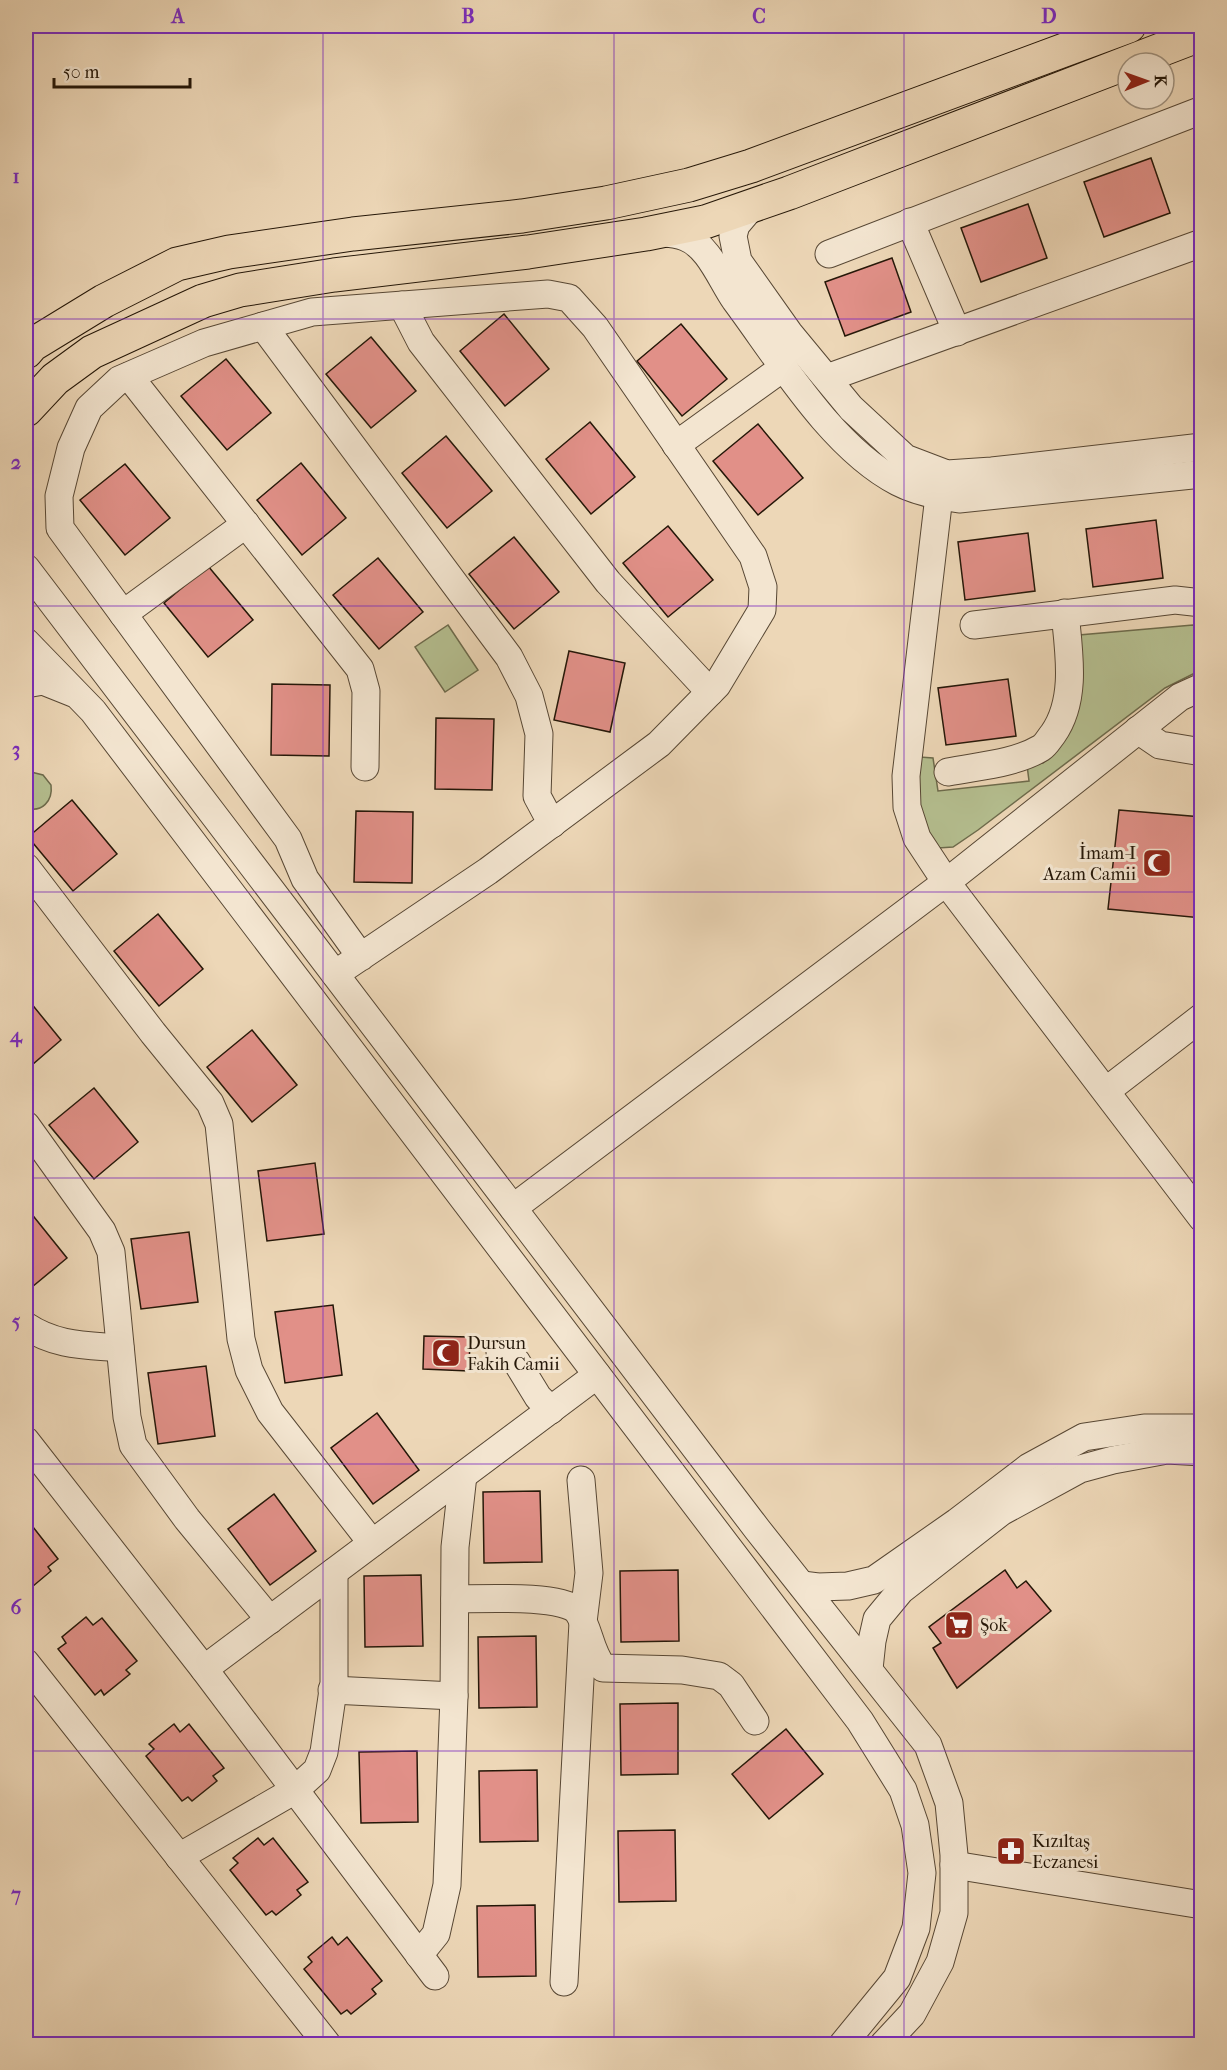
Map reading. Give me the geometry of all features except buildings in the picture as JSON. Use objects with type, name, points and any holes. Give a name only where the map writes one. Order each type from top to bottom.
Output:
[{"type":"main road","points":[[26,352],[32,345],[104,301],[177,264],[229,252],[352,234],[522,216],[606,203],[689,185],[751,166],[1129,26]]},
{"type":"main road","points":[[26,410],[55,379],[92,352],[203,301],[240,290],[333,274],[528,252],[658,232],[705,222],[1202,34]]},
{"type":"street","points":[[829,254],[1202,110]]},
{"type":"street","points":[[753,205],[736,225],[733,236],[738,261],[789,333],[851,408],[905,458],[947,474],[1202,447]]},
{"type":"street","points":[[910,222],[957,332]]},
{"type":"street","points":[[658,232],[686,237],[703,249],[726,287],[812,405],[863,460],[898,483],[929,495],[959,499],[1202,474]]},
{"type":"street","points":[[827,378],[1202,243]]},
{"type":"street","points":[[335,974],[361,957],[488,872],[659,744],[717,685],[762,610],[763,587],[753,556],[595,327],[569,298],[548,294],[312,312],[204,343],[119,380],[89,408],[71,448],[59,496],[60,528],[288,839],[305,879],[361,957]]},
{"type":"street","points":[[402,305],[421,342],[608,582],[710,692]]},
{"type":"street","points":[[263,326],[509,657],[529,696],[539,734],[537,796],[552,824]]},
{"type":"street","points":[[676,445],[784,367]]},
{"type":"street","points":[[129,376],[360,669],[366,691],[365,767]]},
{"type":"street","points":[[939,496],[906,776],[907,807],[917,838],[946,882],[1106,1091],[1192,1185],[1202,1218]]},
{"type":"street","points":[[123,614],[246,524]]},
{"type":"street","points":[[26,568],[802,1586],[928,1745],[949,1803],[954,1865],[954,1913],[940,1962],[912,2014],[884,2044]]},
{"type":"street","points":[[974,625],[1175,600],[1202,603]]},
{"type":"street","points":[[948,772],[1022,758],[1044,747],[1059,726],[1068,693],[1070,666],[1065,613]]},
{"type":"street","points":[[26,642],[93,711],[860,1721],[903,1790],[915,1825],[922,1873],[916,1928],[897,1978],[843,2044]]},
{"type":"street","points":[[26,684],[43,681],[77,694]]},
{"type":"street","points":[[513,1208],[946,882],[1180,697],[1202,687]]},
{"type":"street","points":[[1138,730],[1160,745],[1202,752]]},
{"type":"street","points":[[26,867],[153,1034],[210,1103],[219,1124],[241,1339],[249,1370],[270,1412],[372,1543]]},
{"type":"street","points":[[1106,1091],[1202,1017]]},
{"type":"street","points":[[26,1125],[102,1231],[111,1252],[127,1417],[133,1445],[187,1519],[270,1620]]},
{"type":"street","points":[[26,1326],[42,1336],[70,1344],[120,1348]]},
{"type":"street","points":[[500,1352],[516,1361],[538,1396],[551,1410]]},
{"type":"street","points":[[204,1669],[597,1375]]},
{"type":"street","points":[[802,1586],[849,1586],[874,1580],[957,1522],[1029,1467],[1084,1437],[1144,1428],[1202,1428]]},
{"type":"street","points":[[28,1448],[204,1669],[435,1976]]},
{"type":"street","points":[[869,1669],[877,1619],[901,1590],[1001,1512],[1080,1469],[1167,1450],[1202,1452]]},
{"type":"street","points":[[419,1955],[435,1934],[447,1885],[454,1696],[455,1547],[463,1475]]},
{"type":"street","points":[[564,1982],[583,1622],[589,1573],[581,1480]]},
{"type":"street","points":[[179,1857],[294,1790],[317,1770],[324,1752],[333,1690],[334,1572]]},
{"type":"street","points":[[454,1599],[536,1599],[565,1604],[577,1610],[594,1655],[603,1668],[682,1670],[718,1676],[731,1685],[755,1720]]},
{"type":"street","points":[[26,1663],[327,2044]]},
{"type":"street","points":[[333,1690],[454,1696]]},
{"type":"street","points":[[954,1865],[1202,1905]]},
{"type":"green space","points":[[448,625],[478,670],[445,692],[415,647]]},
{"type":"green space","points":[[1201,626],[1201,670],[1165,688],[953,847],[938,848],[916,810],[920,757],[933,758],[938,791],[1029,781],[1027,765],[1043,763],[1057,751],[1079,635]]},
{"type":"green space","points":[[31,772],[43,775],[51,785],[48,801],[37,809],[26,808],[26,774]]},
{"type":"place","name":"İmam-I Azam Camii","points":[[1157,863]]},
{"type":"place","name":"Dursun Fakih Camii","points":[[446,1353]]},
{"type":"place","name":"Şok","points":[[959,1625]]},
{"type":"place","name":"Kızıltaş Eczanesi","points":[[1011,1851]]}]
